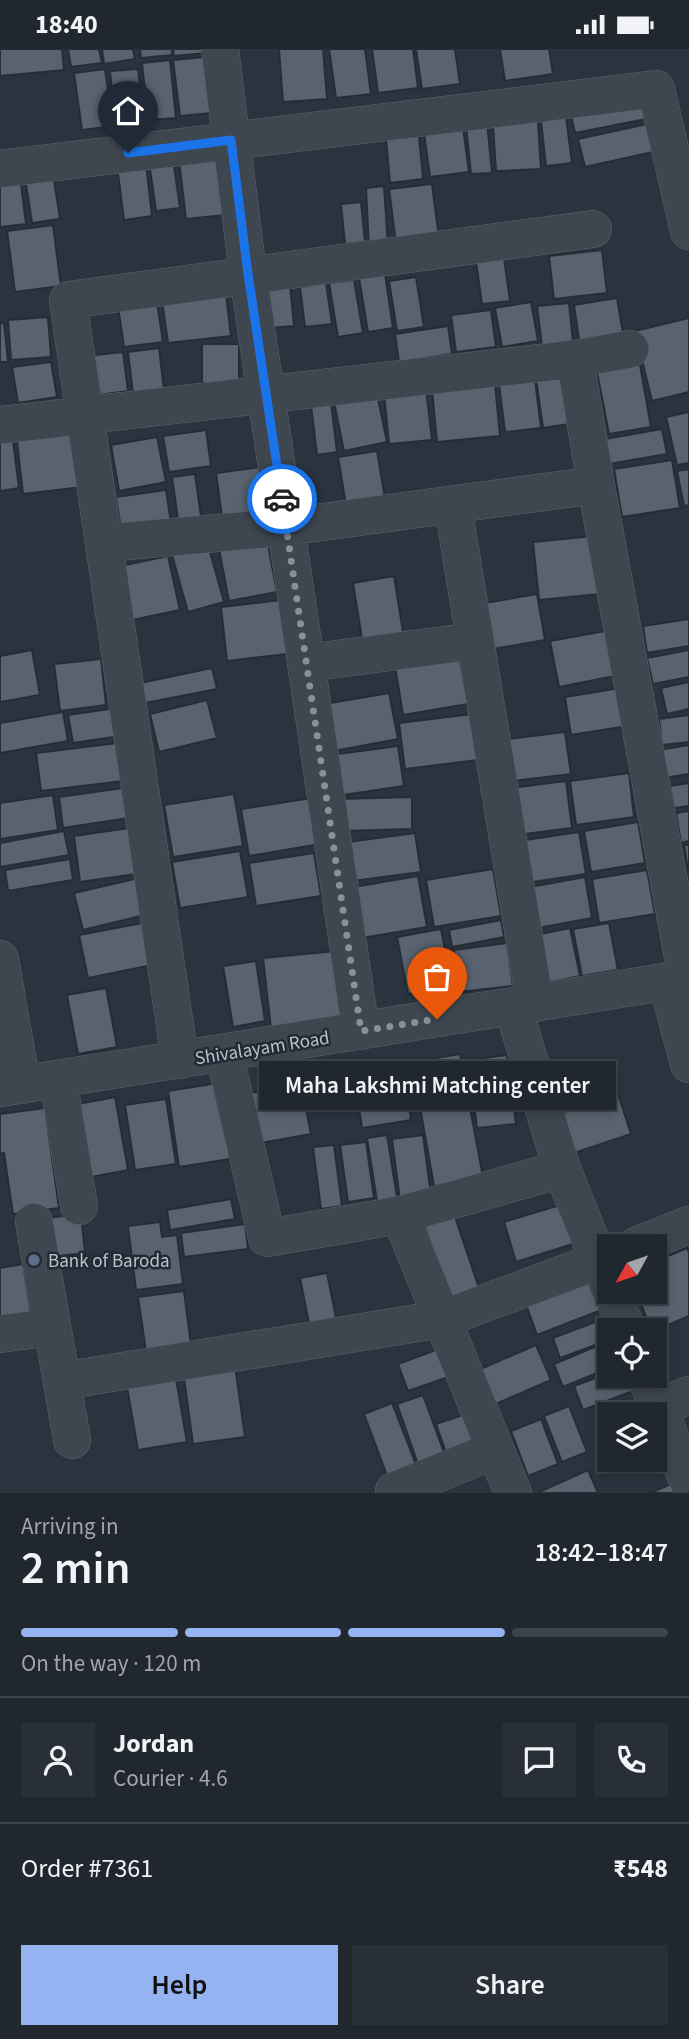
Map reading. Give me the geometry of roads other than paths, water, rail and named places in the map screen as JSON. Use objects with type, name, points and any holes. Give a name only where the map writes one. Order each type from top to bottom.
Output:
[{"type":"street","points":[[220,49],[248,274],[361,1031]]},
{"type":"street","points":[[0,169],[656,89],[689,231]]},
{"type":"street","points":[[180,1060],[68,300],[593,229]]},
{"type":"street","points":[[0,425],[575,359],[630,349]]},
{"type":"street","points":[[575,359],[681,980],[689,1064]]},
{"type":"street","points":[[105,543],[286,527],[596,485]]},
{"type":"street","points":[[453,506],[524,1005],[562,1169],[597,1251]]},
{"type":"street","points":[[306,663],[474,641]]},
{"type":"street","points":[[0,959],[11,1086]]},
{"type":"street","name":"Shivalayam Road","points":[[11,1086],[681,980]]},
{"type":"street","points":[[224,1053],[267,1238],[400,1215],[562,1169]]},
{"type":"street","points":[[58,1079],[79,1206]]},
{"type":"street","points":[[400,1215],[513,1493]]},
{"type":"street","points":[[34,1223],[72,1440]]},
{"type":"street","points":[[666,1234],[689,1225]]},
{"type":"street","points":[[62,1381],[442,1319],[597,1277]]},
{"type":"street","points":[[0,1334],[52,1327]]},
{"type":"street","points":[[664,1393],[689,1483]]},
{"type":"street","points":[[394,1491],[495,1450]]},
{"type":"place","name":"Maha Lakshmi Matching center","points":[[437,1019]]},
{"type":"place","name":"Bank of Baroda","points":[[34,1260]]}]
